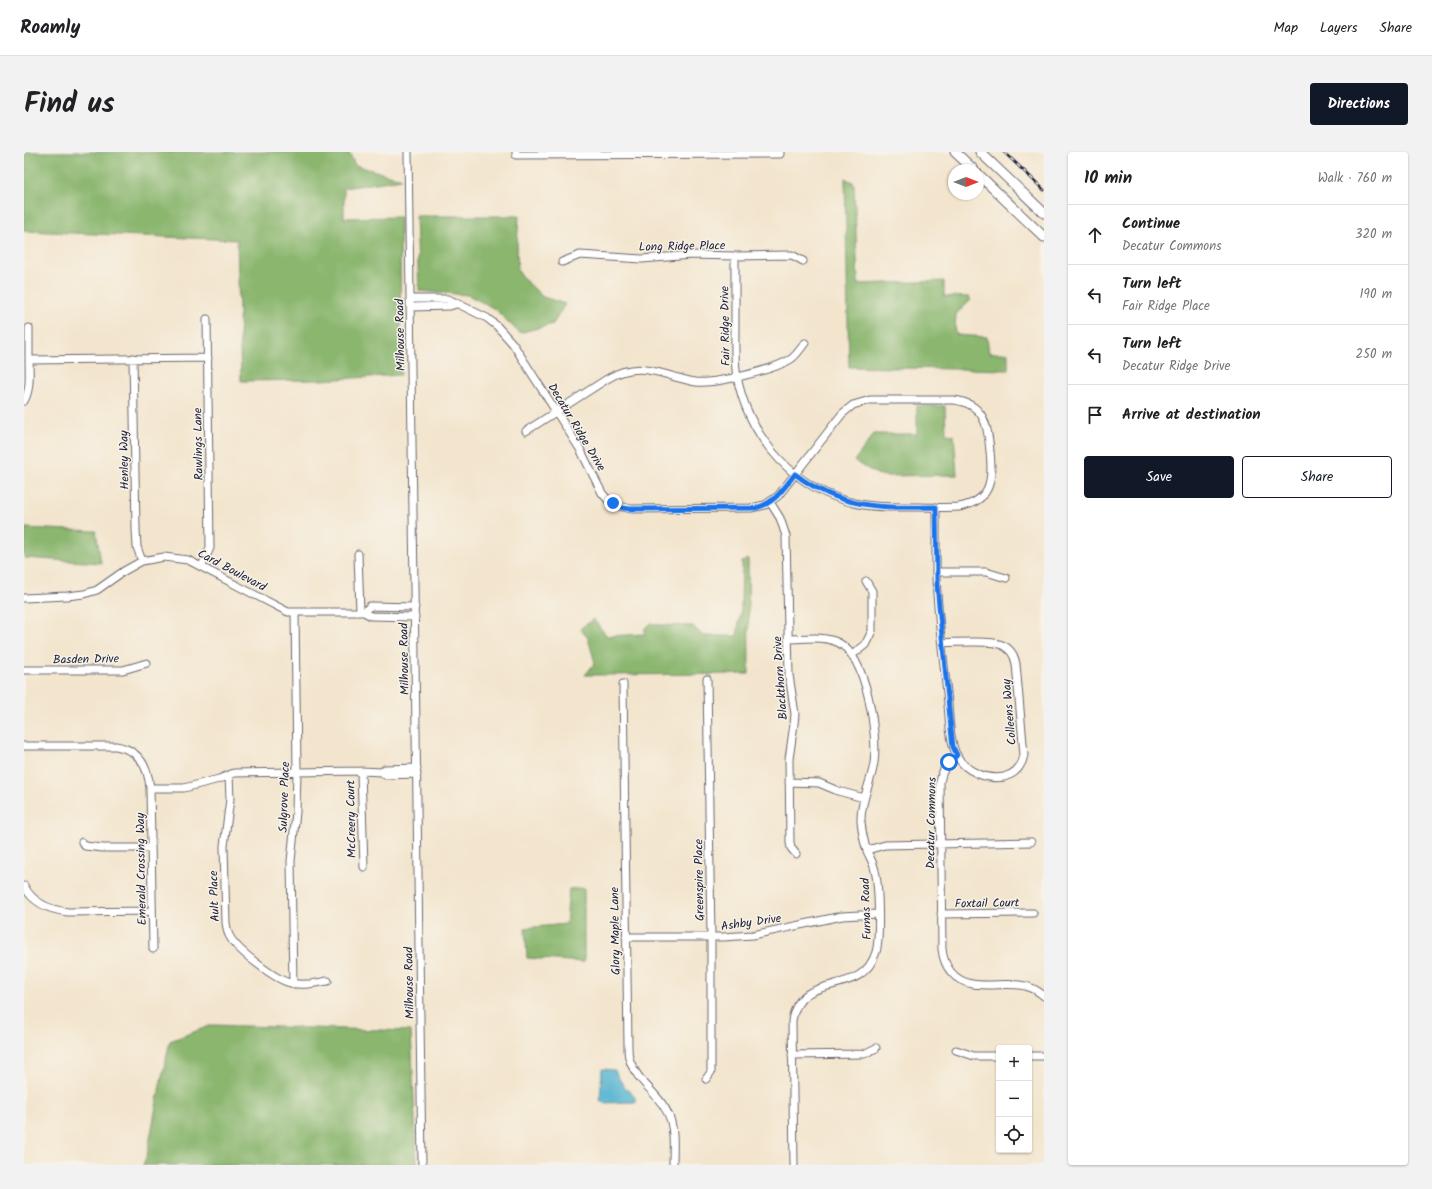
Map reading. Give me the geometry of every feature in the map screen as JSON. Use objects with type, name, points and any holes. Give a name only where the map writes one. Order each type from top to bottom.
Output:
[{"type":"main road","points":[[955,152],[968,164]]},
{"type":"main road","points":[[980,152],[1044,213]]},
{"type":"main road","points":[[984,180],[1044,237]]},
{"type":"street","name":"Milhouse Road","points":[[408,152],[422,1165]]},
{"type":"street","points":[[516,153],[780,153]]},
{"type":"street","name":"Long Ridge Place","points":[[562,262],[580,255],[642,259],[692,255],[792,255],[803,261]]},
{"type":"street","name":"Fair Ridge Drive","points":[[735,256],[735,365],[737,377],[743,400],[755,428],[772,452],[795,474],[818,490],[839,499],[852,502],[883,507],[965,506],[974,502],[982,495]]},
{"type":"street","name":"Decatur Ridge Drive","points":[[411,299],[448,299],[487,318],[497,326],[505,334],[580,449],[601,492],[608,500],[618,506],[630,509],[761,507],[778,496],[845,410],[859,402],[870,400],[957,400],[965,402],[976,408],[983,418],[988,431],[992,475],[989,486],[982,495]]},
{"type":"street","points":[[411,308],[450,306],[456,304]]},
{"type":"street","name":"Rawlings Lane","points":[[202,566],[210,548],[207,320]]},
{"type":"street","points":[[24,401],[27,396],[28,387],[29,328]]},
{"type":"street","points":[[526,431],[607,379],[629,370],[654,370],[688,381],[698,382],[737,377],[766,369],[792,359],[805,343]]},
{"type":"street","name":"Henley Way","points":[[133,358],[136,529],[137,547],[142,561]]},
{"type":"street","points":[[29,360],[208,358]]},
{"type":"street","name":"Blackthorn Drive","points":[[770,502],[780,519],[786,536],[790,680],[795,714],[788,759],[790,843],[791,848],[796,854]]},
{"type":"street","points":[[936,507],[936,572],[942,643],[953,747],[957,755]]},
{"type":"street","points":[[358,554],[362,612]]},
{"type":"street","name":"Card Boulevard","points":[[24,598],[84,594],[97,590],[124,571],[142,561],[164,556],[188,560],[202,566],[288,612],[362,612],[371,616],[415,617]]},
{"type":"street","points":[[936,572],[986,572],[1006,578]]},
{"type":"street","points":[[788,639],[823,638],[833,640],[844,646],[852,655],[865,645],[872,631],[872,591],[866,581]]},
{"type":"street","name":"Card Boulevard","points":[[362,612],[370,606],[414,607]]},
{"type":"street","name":"Sulgrove Place","points":[[293,984],[291,861],[296,812],[297,771],[295,612]]},
{"type":"street","name":"Colleens Way","points":[[942,643],[992,642],[1006,647],[1011,652],[1016,664],[1024,750],[1023,758],[1019,767],[1007,776],[989,777],[977,774],[969,769],[957,755]]},
{"type":"street","name":"Furnas Road","points":[[794,1165],[792,1016],[798,1003],[811,991],[850,981],[866,970],[873,960],[878,944],[877,882],[875,870],[863,837],[861,821],[864,798],[870,783],[874,763],[874,730],[867,691],[852,655]]},
{"type":"street","name":"Basden Drive","points":[[24,670],[123,670],[147,663]]},
{"type":"street","name":"Greenspire Place","points":[[706,1079],[711,1072],[711,938],[707,679]]},
{"type":"street","name":"Glory Maple Lane","points":[[623,684],[628,1046],[630,1060],[634,1070],[663,1104],[670,1117],[673,1135],[673,1165]]},
{"type":"street","name":"Emerald Crossing Way","points":[[24,746],[116,746],[124,748],[140,758],[144,764],[149,778],[150,788],[153,949]]},
{"type":"street","name":"Decatur Commons","points":[[957,755],[946,765],[941,777],[941,914],[943,955],[947,967],[957,978],[974,985],[1027,986],[1044,996]]},
{"type":"street","points":[[150,788],[184,788],[219,780],[234,773],[297,771],[382,772],[385,769],[417,771]]},
{"type":"street","name":"McCreery Court","points":[[361,771],[364,867]]},
{"type":"street","name":"Ault Place","points":[[229,775],[230,799],[224,846],[226,924],[229,935],[235,944],[260,965],[279,979],[293,984]]},
{"type":"street","points":[[789,782],[819,783],[838,791],[864,798]]},
{"type":"street","points":[[82,842],[85,846],[103,848],[151,848]]},
{"type":"street","points":[[867,850],[886,845],[1031,842]]},
{"type":"street","points":[[24,886],[37,902],[55,911],[152,911]]},
{"type":"street","name":"Foxtail Court","points":[[941,914],[1033,913]]},
{"type":"street","name":"Ashby Drive","points":[[626,938],[711,938],[762,933],[842,916],[878,914]]},
{"type":"street","points":[[293,984],[301,985],[328,981]]},
{"type":"street","points":[[792,1055],[864,1054],[876,1048]]},
{"type":"street","points":[[956,1050],[974,1056],[996,1056]]},
{"type":"street","points":[[1032,1056],[1044,1056]]},
{"type":"green space","points":[[24,152],[347,152],[355,165],[402,179],[344,188],[344,218],[400,217],[401,375],[321,380],[241,381],[237,240],[24,231]]},
{"type":"green space","points":[[845,178],[854,183],[858,284],[944,281],[944,296],[969,297],[971,300],[956,314],[955,328],[957,335],[987,337],[989,353],[1008,353],[1008,370],[849,367]]},
{"type":"green space","points":[[416,216],[519,216],[517,247],[518,271],[524,279],[543,297],[565,304],[553,324],[519,333],[495,309],[468,295],[419,291]]},
{"type":"green space","points":[[917,406],[945,406],[946,434],[954,435],[957,475],[885,476],[877,474],[854,461],[874,434],[917,434]]},
{"type":"green space","points":[[24,528],[96,531],[101,563],[24,558]]},
{"type":"green space","points":[[748,559],[749,674],[585,675],[595,663],[588,638],[580,629],[593,619],[607,636],[645,634],[645,628],[651,623],[659,625],[693,626],[703,636],[737,636],[741,608],[742,562]]},
{"type":"green space","points":[[584,888],[584,962],[527,958],[525,928],[566,924],[569,889]]},
{"type":"green space","points":[[212,1025],[411,1031],[417,1165],[143,1165],[147,1155],[170,1041]]},
{"type":"water","points":[[602,1069],[615,1070],[623,1085],[635,1097],[635,1102],[603,1103],[600,1100]]},
{"type":"railway","points":[[1004,152],[1044,190]]},
{"type":"route","points":[[613,503],[623,508],[630,509],[756,508],[766,505],[775,499],[795,474],[818,490],[839,499],[865,505],[883,507],[936,507],[936,578],[953,747],[957,755],[949,762]]}]
